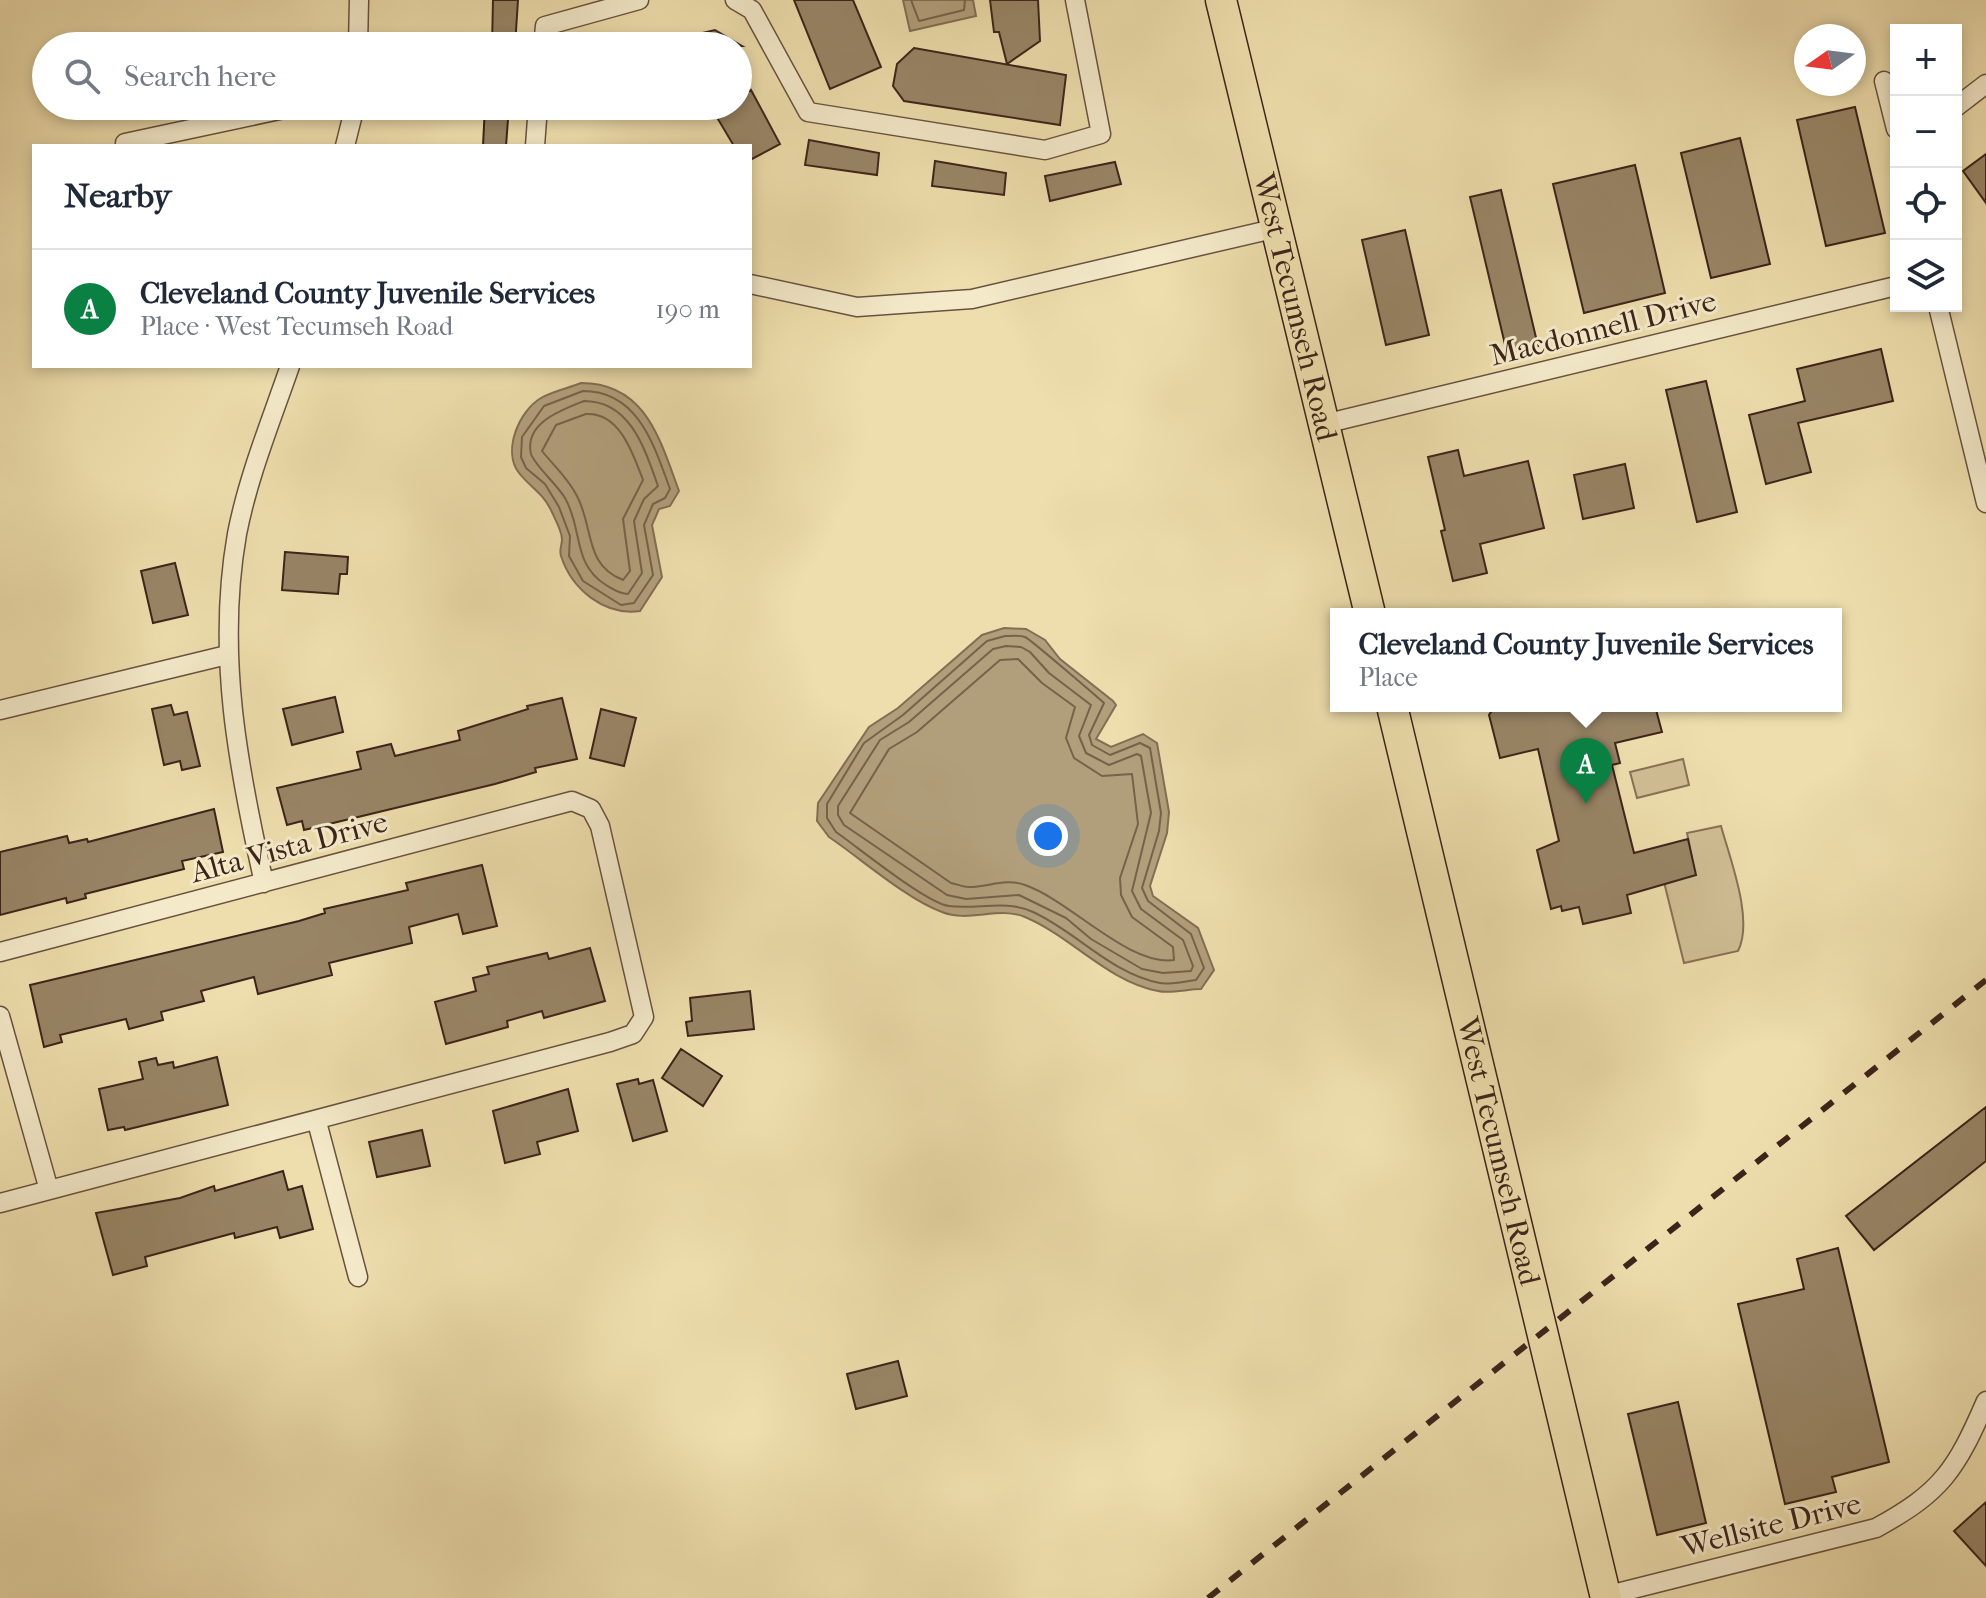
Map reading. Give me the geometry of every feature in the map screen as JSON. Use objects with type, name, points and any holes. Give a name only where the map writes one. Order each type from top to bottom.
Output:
[{"type":"main road","name":"West Tecumseh Road","points":[[1221,0],[1369,608]]},
{"type":"main road","name":"West Tecumseh Road","points":[[1393,712],[1606,1597]]},
{"type":"street","points":[[358,32],[359,0]]},
{"type":"street","points":[[544,32],[545,26],[639,0]]},
{"type":"street","points":[[735,0],[752,10],[808,112],[1045,150],[1101,134],[1075,0]]},
{"type":"street","points":[[1884,81],[1890,105]]},
{"type":"street","points":[[1962,102],[1986,84]]},
{"type":"street","points":[[125,143],[233,120]]},
{"type":"street","points":[[346,144],[352,120]]},
{"type":"street","points":[[535,144],[537,120]]},
{"type":"street","points":[[752,284],[857,307],[972,299],[1277,228]]},
{"type":"street","name":"Macdonnell Drive","points":[[1324,424],[1890,287]]},
{"type":"street","points":[[1939,312],[1986,503]]},
{"type":"street","points":[[264,883],[237,766],[227,655],[237,534],[289,368]]},
{"type":"street","points":[[0,710],[227,655]]},
{"type":"street","name":"Alta Vista Drive","points":[[0,952],[572,801],[591,809],[600,826],[641,990],[644,1017],[633,1034],[317,1122]]},
{"type":"street","points":[[0,1016],[49,1190]]},
{"type":"street","points":[[0,1203],[317,1122],[358,1277]]},
{"type":"street","name":"Wellsite Drive","points":[[1606,1597],[1876,1528],[1916,1507],[1943,1481],[1967,1444],[1986,1401]]},
{"type":"shaded area","points":[[1683,759],[1689,785],[1637,798],[1630,772]]},
{"type":"shaded area","points":[[1721,826],[1739,889],[1742,938],[1738,951],[1684,963],[1664,882],[1695,874],[1687,833]]},
{"type":"water","points":[[903,0],[973,0],[976,16],[910,31]]},
{"type":"water","points":[[581,383],[603,386],[621,393],[636,404],[657,434],[679,491],[670,506],[659,509],[652,525],[662,577],[640,611],[603,605],[573,580],[561,556],[562,536],[551,510],[514,464],[515,432],[526,412],[541,398]]},
{"type":"water","points":[[1004,628],[1026,629],[1045,640],[1060,659],[1113,701],[1116,705],[1096,739],[1111,747],[1143,734],[1157,743],[1169,812],[1167,833],[1150,886],[1153,896],[1198,928],[1214,970],[1201,989],[1163,992],[1140,986],[1122,978],[1042,926],[1015,914],[963,916],[942,912],[899,889],[829,837],[817,821],[818,803],[869,727],[898,708],[982,635]]},
{"type":"building","points":[[493,0],[518,0],[516,32],[492,32]]},
{"type":"building","points":[[794,0],[853,0],[881,67],[830,89]]},
{"type":"building","points":[[990,0],[1038,0],[1040,41],[1007,64],[999,32],[994,32]]},
{"type":"building","points":[[914,48],[1066,75],[1060,125],[904,101],[893,86],[897,64]]},
{"type":"building","points":[[752,92],[780,144],[752,159],[752,144],[733,144],[719,120],[752,120]]},
{"type":"building","points":[[1855,107],[1885,233],[1826,246],[1797,120]]},
{"type":"building","points":[[484,120],[508,120],[506,144],[483,144]]},
{"type":"building","points":[[1740,138],[1770,264],[1711,278],[1681,153]]},
{"type":"building","points":[[809,140],[879,153],[877,175],[805,165]]},
{"type":"building","points":[[1986,154],[1986,203],[1963,171]]},
{"type":"building","points":[[935,161],[1006,173],[1004,195],[932,186]]},
{"type":"building","points":[[1115,162],[1121,184],[1050,201],[1045,176]]},
{"type":"building","points":[[1635,165],[1665,293],[1584,313],[1553,184]]},
{"type":"building","points":[[1501,190],[1538,346],[1507,353],[1470,197]]},
{"type":"building","points":[[1405,230],[1429,335],[1386,345],[1362,240]]},
{"type":"building","points":[[1881,349],[1893,401],[1798,423],[1811,472],[1766,484],[1749,415],[1805,401],[1797,369]]},
{"type":"building","points":[[1706,381],[1737,512],[1697,522],[1666,390]]},
{"type":"building","points":[[1458,450],[1464,476],[1528,461],[1544,528],[1480,544],[1487,573],[1453,581],[1428,457]]},
{"type":"building","points":[[1625,464],[1634,508],[1583,519],[1574,475]]},
{"type":"building","points":[[285,552],[348,557],[347,574],[340,574],[338,594],[282,590]]},
{"type":"building","points":[[175,563],[188,615],[153,623],[141,571]]},
{"type":"building","points":[[335,697],[343,732],[292,745],[283,709]]},
{"type":"building","points":[[562,698],[577,759],[535,768],[536,772],[495,784],[304,830],[302,821],[287,825],[277,788],[361,769],[357,752],[391,744],[395,756],[460,740],[458,731],[528,709],[527,706]]},
{"type":"building","points":[[171,705],[174,715],[187,712],[200,766],[182,770],[180,761],[164,765],[152,709]]},
{"type":"building","points":[[601,709],[636,718],[624,766],[590,758]]},
{"type":"building","points":[[1491,712],[1657,712],[1662,732],[1615,743],[1620,763],[1612,765],[1634,853],[1688,839],[1696,875],[1627,895],[1631,913],[1610,918],[1583,924],[1579,907],[1562,911],[1561,906],[1551,909],[1537,850],[1559,841],[1538,749],[1500,758],[1489,715]]},
{"type":"building","points":[[214,809],[223,852],[182,861],[184,869],[85,894],[86,898],[67,903],[66,898],[0,915],[0,852],[67,836],[69,843],[87,839],[88,842]]},
{"type":"building","points":[[482,865],[497,926],[463,934],[458,914],[409,927],[412,943],[329,963],[332,975],[258,994],[254,977],[201,991],[204,1001],[161,1012],[163,1020],[129,1029],[126,1019],[60,1035],[62,1042],[44,1047],[30,985],[299,921],[325,913],[324,909],[408,890],[406,883]]},
{"type":"building","points":[[590,948],[605,1001],[544,1018],[542,1011],[507,1021],[508,1027],[446,1044],[435,1002],[476,991],[473,978],[489,974],[487,967],[547,953],[549,959]]},
{"type":"building","points":[[750,991],[754,1029],[688,1036],[686,1022],[692,1021],[690,998]]},
{"type":"building","points":[[681,1049],[722,1076],[703,1106],[662,1078]]},
{"type":"building","points":[[217,1057],[228,1105],[125,1130],[124,1127],[108,1130],[99,1089],[143,1079],[139,1062],[156,1058],[158,1065],[173,1062],[174,1068]]},
{"type":"building","points":[[638,1079],[639,1084],[653,1080],[667,1131],[633,1141],[617,1084]]},
{"type":"building","points":[[568,1089],[578,1131],[537,1142],[540,1154],[505,1163],[493,1111]]},
{"type":"building","points":[[1986,1107],[1986,1161],[1874,1250],[1846,1216]]},
{"type":"building","points":[[422,1130],[430,1166],[377,1177],[369,1142]]},
{"type":"building","points":[[283,1171],[288,1190],[302,1186],[313,1229],[280,1238],[277,1227],[235,1238],[234,1233],[145,1257],[147,1266],[113,1275],[96,1213],[180,1198],[214,1186],[215,1191]]},
{"type":"building","points":[[1838,1248],[1889,1462],[1832,1477],[1836,1492],[1785,1504],[1738,1304],[1804,1289],[1797,1259]]},
{"type":"building","points":[[898,1361],[907,1396],[856,1409],[847,1374]]},
{"type":"building","points":[[1678,1402],[1706,1523],[1657,1535],[1628,1414]]},
{"type":"building","points":[[1986,1502],[1986,1566],[1954,1531]]},
{"type":"railway","points":[[1208,1598],[1986,980]]},
{"type":"place","name":"Cleveland County Juvenile Services","points":[[1586,804]]}]
